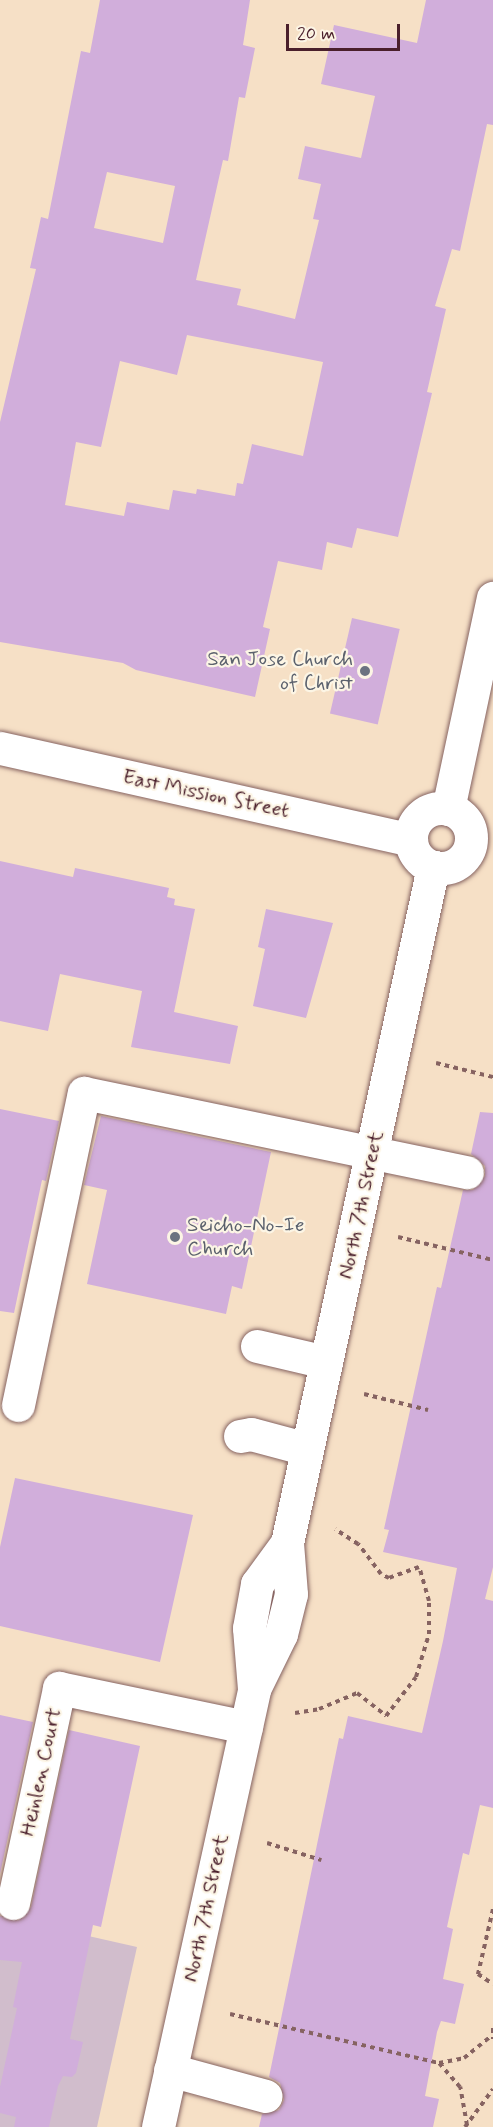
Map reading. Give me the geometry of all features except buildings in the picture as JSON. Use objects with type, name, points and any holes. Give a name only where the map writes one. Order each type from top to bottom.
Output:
[{"type":"street","points":[[448,809],[493,598]]},
{"type":"street","name":"East Mission Street","points":[[0,748],[411,840]]},
{"type":"street","points":[[448,809],[457,813],[470,829],[481,853],[451,867],[433,867],[418,857],[411,840],[422,815],[448,809]]},
{"type":"street","name":"North 7th Street","points":[[158,2127],[254,1689],[281,1634],[291,1593],[287,1542],[433,867]]},
{"type":"street","points":[[18,1405],[84,1093],[467,1172]]},
{"type":"street","points":[[257,1346],[326,1362]]},
{"type":"street","points":[[240,1436],[251,1434],[307,1449]]},
{"type":"street","name":"Heinlen Court","points":[[13,1903],[58,1688],[246,1727]]},
{"type":"street","points":[[170,2070],[266,2096]]},
{"type":"path","points":[[436,1063],[493,1077]]},
{"type":"path","points":[[398,1237],[493,1260]]},
{"type":"path","points":[[364,1394],[428,1410]]},
{"type":"path","points":[[295,1713],[319,1709],[357,1693],[386,1716],[416,1677],[429,1634],[429,1601],[419,1568],[389,1578],[381,1574],[358,1544],[335,1529]]},
{"type":"path","points":[[267,1843],[321,1860]]},
{"type":"path","points":[[493,1909],[478,1974],[493,1984]]},
{"type":"path","points":[[230,2014],[439,2062],[464,2058],[492,2038],[493,2028]]},
{"type":"path","points":[[439,2062],[460,2087],[466,2126]]},
{"type":"path","points":[[466,2126],[493,2089]]},
{"type":"shaded area","points":[[0,1916],[137,1947],[97,2127],[0,2127]]},
{"type":"place","name":"San Jose Church of Christ","points":[[365,671]]},
{"type":"place","name":"Seicho-No-Ie Church","points":[[175,1237]]}]
